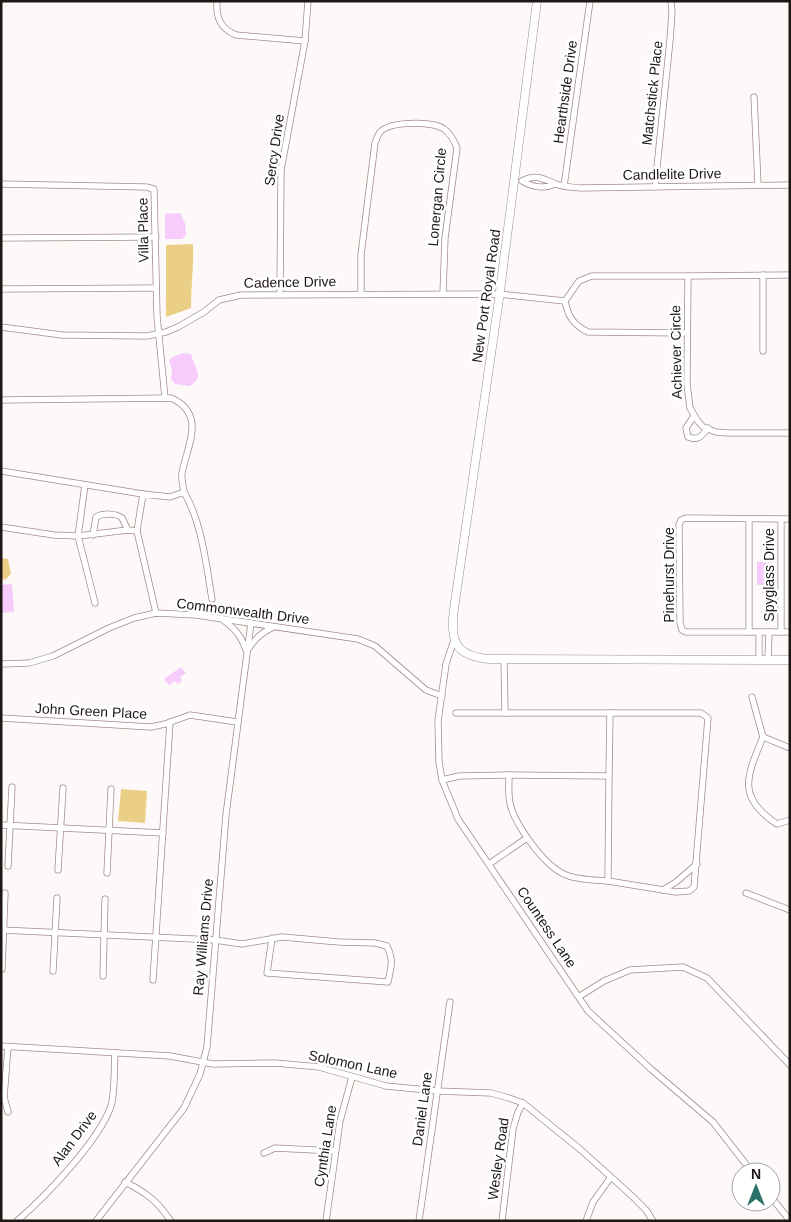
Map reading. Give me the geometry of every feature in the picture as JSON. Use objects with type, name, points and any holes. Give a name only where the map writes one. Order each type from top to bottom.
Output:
[{"type":"main road","name":"New Port Royal Road","points":[[454,640],[452,628],[456,594],[517,181],[537,1]]},
{"type":"main road","points":[[454,640],[462,651],[472,656],[504,659],[790,660]]},
{"type":"street","points":[[217,1],[216,12],[218,19],[228,32],[236,35],[305,40]]},
{"type":"street","name":"Sercy Drive","points":[[280,294],[281,170],[305,40],[308,1]]},
{"type":"street","name":"Hearthside Drive","points":[[564,186],[590,1]]},
{"type":"street","name":"Matchstick Place","points":[[655,187],[670,40],[671,1]]},
{"type":"street","points":[[754,97],[758,185]]},
{"type":"street","name":"Lonergan Circle","points":[[362,294],[361,255],[375,143],[380,132],[388,127],[400,124],[435,124],[444,128],[452,136],[457,148],[445,238],[443,294]]},
{"type":"street","name":"Candlelite Drive","points":[[517,181],[530,177],[547,179],[555,184],[580,188],[790,185]]},
{"type":"street","name":"Villa Place","points":[[1,184],[154,188],[156,288],[165,398]]},
{"type":"street","points":[[1,238],[156,237]]},
{"type":"street","points":[[763,275],[763,351]]},
{"type":"street","points":[[565,301],[579,281],[592,276],[790,275]]},
{"type":"street","name":"Achiever Circle","points":[[688,276],[687,384],[690,408],[694,416],[703,426],[716,432],[790,433]]},
{"type":"street","points":[[1,289],[156,288]]},
{"type":"street","points":[[499,294],[565,301]]},
{"type":"street","name":"Cadence Drive","points":[[1,327],[62,335],[147,336],[178,327],[204,312],[219,300],[241,295],[499,294]]},
{"type":"street","points":[[565,301],[570,318],[575,324],[588,332],[687,332]]},
{"type":"street","points":[[1,400],[172,398],[180,402],[188,410],[192,421],[192,434],[181,475],[184,492],[191,504],[202,546],[212,599]]},
{"type":"street","points":[[694,416],[686,428],[688,437],[698,438],[708,428]]},
{"type":"street","points":[[1,471],[143,494],[170,497],[184,492]]},
{"type":"street","points":[[85,485],[78,536],[95,603]]},
{"type":"street","points":[[143,494],[137,531],[156,613]]},
{"type":"street","points":[[93,535],[96,517],[101,514],[117,516],[122,519],[128,530]]},
{"type":"street","name":"Pinehurst Drive","points":[[790,519],[686,518],[679,525],[680,623],[682,630],[686,632],[790,632]]},
{"type":"street","points":[[748,519],[748,632]]},
{"type":"street","name":"Spyglass Drive","points":[[781,519],[781,632]]},
{"type":"street","points":[[1,526],[54,535],[78,536],[128,530],[137,531]]},
{"type":"street","name":"Commonwealth Drive","points":[[1,664],[29,663],[54,656],[109,628],[134,618],[156,613],[221,618],[358,639],[375,646],[426,690],[442,696]]},
{"type":"street","points":[[221,618],[235,628],[246,652]]},
{"type":"street","name":"Ray Williams Drive","points":[[96,1221],[184,1108],[203,1063],[206,1047],[226,815],[251,622]]},
{"type":"street","points":[[246,652],[262,632],[274,626]]},
{"type":"street","points":[[759,632],[759,659]]},
{"type":"street","points":[[768,659],[769,632]]},
{"type":"street","name":"Countess Lane","points":[[454,640],[446,664],[438,721],[439,762],[442,780],[458,818],[580,996],[588,1011],[652,1070],[713,1122],[744,1162]]},
{"type":"street","points":[[504,659],[505,713]]},
{"type":"street","points":[[752,697],[763,737],[751,768],[748,791],[762,814],[777,824],[790,820]]},
{"type":"street","points":[[608,881],[610,713]]},
{"type":"street","points":[[456,714],[701,714],[708,718],[694,887],[689,892],[676,892],[568,876],[556,871],[546,862],[528,838],[513,813],[510,802],[509,775]]},
{"type":"street","name":"John Green Place","points":[[1,718],[134,727],[151,727],[190,715],[237,722]]},
{"type":"street","points":[[153,980],[170,722]]},
{"type":"street","points":[[763,737],[790,748]]},
{"type":"street","points":[[442,780],[459,776],[609,776]]},
{"type":"street","points":[[8,866],[12,787]]},
{"type":"street","points":[[58,870],[63,788]]},
{"type":"street","points":[[106,873],[111,789]]},
{"type":"street","points":[[1,825],[163,834]]},
{"type":"street","points":[[489,864],[528,838]]},
{"type":"street","points":[[663,890],[676,882],[697,864]]},
{"type":"street","points":[[2,970],[4,893]]},
{"type":"street","points":[[746,894],[790,910]]},
{"type":"street","points":[[53,971],[57,898]]},
{"type":"street","points":[[103,976],[105,899]]},
{"type":"street","points":[[2,930],[215,940],[242,944],[272,938],[282,937],[375,943],[388,946],[392,957],[392,969],[388,982],[268,972],[272,938]]},
{"type":"street","points":[[580,996],[604,981],[630,970],[683,967],[707,978],[790,1065]]},
{"type":"street","name":"Daniel Lane","points":[[419,1221],[450,1002]]},
{"type":"street","points":[[5,1047],[4,1097],[8,1112]]},
{"type":"street","name":"Solomon Lane","points":[[5,1047],[170,1056],[212,1064],[276,1062],[319,1068],[386,1086],[437,1091],[491,1093],[523,1103],[548,1121],[646,1210],[653,1221]]},
{"type":"street","name":"Alan Drive","points":[[17,1221],[29,1211],[67,1170],[104,1123],[112,1104],[115,1053]]},
{"type":"street","name":"Cynthia Lane","points":[[326,1221],[340,1121],[352,1077]]},
{"type":"street","name":"Wesley Road","points":[[502,1221],[513,1129],[523,1103]]},
{"type":"street","points":[[264,1153],[275,1148],[335,1151]]},
{"type":"street","points":[[586,1221],[593,1202],[611,1177]]},
{"type":"street","points":[[125,1182],[144,1191],[171,1221]]},
{"type":"shaded area","points":[[180,213],[185,223],[186,235],[182,239],[165,239],[165,214]]},
{"type":"shaded area","points":[[193,244],[191,308],[166,317],[166,245]]},
{"type":"shaded area","points":[[182,353],[191,354],[198,372],[197,379],[189,386],[175,384],[171,379],[172,369],[169,361],[171,358]]},
{"type":"shaded area","points":[[1,558],[8,559],[11,574],[5,580],[1,578]]},
{"type":"shaded area","points":[[757,562],[773,562],[772,593],[762,593],[762,585],[757,585]]},
{"type":"shaded area","points":[[12,584],[14,612],[1,613],[1,585]]},
{"type":"shaded area","points":[[181,667],[186,673],[180,677],[182,681],[178,684],[175,681],[169,685],[164,679]]},
{"type":"shaded area","points":[[121,789],[147,791],[145,823],[118,821]]}]
